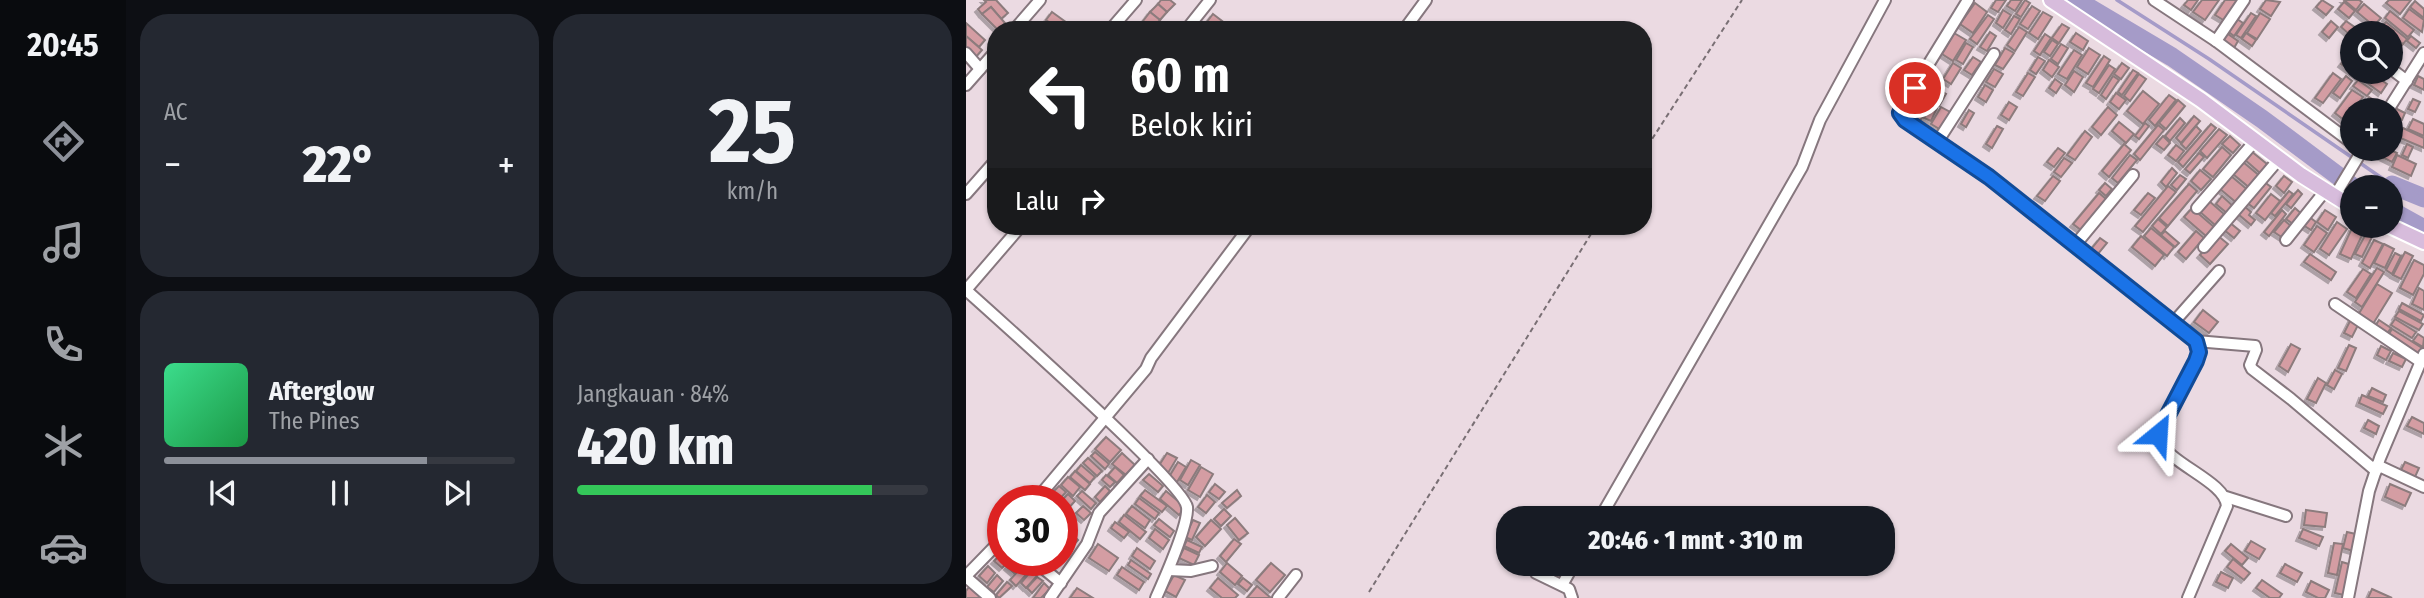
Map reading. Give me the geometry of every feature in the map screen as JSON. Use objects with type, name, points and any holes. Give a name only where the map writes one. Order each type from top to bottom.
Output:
[{"type":"main road","points":[[2051,0],[2201,100],[2279,159],[2340,199]]},
{"type":"main road","points":[[2403,232],[2424,242]]},
{"type":"street","points":[[1022,21],[1040,0]]},
{"type":"street","points":[[1118,21],[1136,0]]},
{"type":"street","points":[[1193,21],[1210,0]]},
{"type":"street","points":[[1402,21],[1418,0]]},
{"type":"street","points":[[1411,21],[1426,0]]},
{"type":"street","points":[[1607,506],[1802,167],[1820,120],[1885,0]]},
{"type":"street","points":[[1968,0],[1900,113],[1905,120],[1989,177],[2196,341],[2255,346],[2250,366],[2377,468],[2424,487]]},
{"type":"street","points":[[2154,0],[2216,41],[2340,136]]},
{"type":"street","points":[[2216,41],[2244,0]]},
{"type":"street","points":[[966,53],[980,69]]},
{"type":"street","points":[[2396,98],[2407,81],[2419,71],[2424,53]]},
{"type":"street","points":[[1938,141],[1994,54]]},
{"type":"street","points":[[966,85],[987,61]]},
{"type":"street","points":[[2403,78],[2407,81]]},
{"type":"street","points":[[2197,208],[2255,141]]},
{"type":"street","points":[[2204,247],[2279,159]]},
{"type":"street","points":[[2286,240],[2332,193],[2352,161]]},
{"type":"street","points":[[966,194],[987,170]]},
{"type":"street","points":[[2076,244],[2133,175]]},
{"type":"street","points":[[1013,235],[966,290],[1107,419],[1148,459],[1185,501],[1187,508],[1169,570],[1156,598]]},
{"type":"street","points":[[1049,485],[1107,419],[1146,369],[1243,235]]},
{"type":"street","points":[[1146,369],[1157,361],[1251,235]]},
{"type":"street","points":[[2173,323],[2219,271]]},
{"type":"street","points":[[2335,304],[2422,358],[2377,468],[2364,509],[2348,598]]},
{"type":"street","points":[[2196,341],[2199,352],[2196,361],[2159,431],[2158,439],[2169,455],[2225,497],[2286,516]]},
{"type":"street","points":[[1050,598],[1087,544],[1098,513],[1148,459]]},
{"type":"street","points":[[2188,598],[2227,506],[2225,497]]},
{"type":"street","points":[[987,555],[966,577],[990,598]]},
{"type":"street","points":[[1169,570],[1191,571],[1212,566]]},
{"type":"street","points":[[1278,598],[1296,575]]},
{"type":"street","points":[[1052,576],[1061,583]]},
{"type":"street","points":[[1542,576],[1562,585],[1572,594],[1572,598]]},
{"type":"street","points":[[1562,585],[1567,576]]},
{"type":"path","points":[[1652,139],[1742,0]]},
{"type":"path","points":[[1369,592],[1590,235]]},
{"type":"building","points":[[984,0],[996,0],[1008,13],[1001,19],[991,7],[982,14],[978,9],[986,2]]},
{"type":"building","points":[[1161,0],[1170,0],[1175,4],[1167,12],[1158,4]]},
{"type":"building","points":[[1996,0],[2006,0],[1998,12],[1991,8]]},
{"type":"building","points":[[2011,0],[2022,0],[2015,11],[2007,6]]},
{"type":"building","points":[[2025,0],[2030,3],[2021,17],[2016,14]]},
{"type":"building","points":[[2188,0],[2198,0],[2191,10],[2184,5]]},
{"type":"building","points":[[2202,0],[2219,0],[2205,20],[2193,12]]},
{"type":"building","points":[[2225,0],[2238,0],[2225,21],[2215,15]]},
{"type":"building","points":[[2266,0],[2280,2],[2271,16],[2260,9]]},
{"type":"building","points":[[2322,0],[2333,7],[2326,15],[2316,7]]},
{"type":"building","points":[[2344,0],[2359,0],[2362,2],[2356,10]]},
{"type":"building","points":[[2389,0],[2411,0],[2400,14],[2386,3]]},
{"type":"building","points":[[2415,1],[2424,9],[2424,18],[2410,7]]},
{"type":"building","points":[[2344,2],[2355,11],[2349,18],[2338,9]]},
{"type":"building","points":[[1975,3],[1987,12],[1973,33],[1960,24]]},
{"type":"building","points":[[1158,4],[1167,12],[1160,20],[1150,12]]},
{"type":"building","points":[[2364,4],[2381,18],[2378,21],[2368,21],[2357,12]]},
{"type":"building","points":[[2032,6],[2040,11],[2028,29],[2020,24]]},
{"type":"building","points":[[991,7],[1003,21],[989,21],[982,14]]},
{"type":"building","points":[[2409,9],[2424,20],[2422,32],[2403,18]]},
{"type":"building","points":[[2003,10],[2011,15],[2003,28],[1996,23]]},
{"type":"building","points":[[2390,11],[2403,21],[2389,21],[2385,18]]},
{"type":"building","points":[[1052,12],[1064,21],[1047,21]]},
{"type":"building","points":[[1150,12],[1160,20],[1159,21],[1143,21]]},
{"type":"building","points":[[2043,12],[2052,17],[2038,39],[2029,33]]},
{"type":"building","points":[[2251,13],[2256,16],[2241,38],[2236,35]]},
{"type":"building","points":[[2260,13],[2270,19],[2257,39],[2247,33]]},
{"type":"building","points":[[1213,14],[1222,21],[1208,21]]},
{"type":"building","points":[[1988,15],[1994,19],[1977,44],[1970,39]]},
{"type":"building","points":[[2014,16],[2020,19],[2011,34],[2005,30]]},
{"type":"building","points":[[2234,17],[2243,23],[2234,36],[2226,30]]},
{"type":"building","points":[[2331,21],[2338,27],[2329,38],[2322,32]]},
{"type":"building","points":[[2403,21],[2414,30],[2408,37],[2403,33]]},
{"type":"building","points":[[966,23],[985,40],[979,47],[966,36]]},
{"type":"building","points":[[2062,24],[2069,28],[2059,43],[2052,38]]},
{"type":"building","points":[[2019,27],[2027,32],[2015,51],[2007,45]]},
{"type":"building","points":[[1990,32],[1996,36],[1987,51],[1980,47]]},
{"type":"building","points":[[2225,32],[2238,41],[2234,48],[2221,39]]},
{"type":"building","points":[[1954,33],[1966,40],[1953,61],[1942,54]]},
{"type":"building","points":[[2076,33],[2088,41],[2083,50],[2070,42]]},
{"type":"building","points":[[2246,33],[2256,40],[2252,46],[2242,39]]},
{"type":"building","points":[[2045,34],[2051,38],[2040,55],[2034,51]]},
{"type":"building","points":[[966,36],[982,50],[975,58],[966,49]]},
{"type":"building","points":[[2411,36],[2420,43],[2416,48],[2407,41]]},
{"type":"building","points":[[2052,40],[2058,44],[2050,56],[2044,52]]},
{"type":"building","points":[[1966,43],[1973,47],[1963,64],[1956,60]]},
{"type":"building","points":[[2061,44],[2068,48],[2058,64],[2051,59]]},
{"type":"building","points":[[2005,48],[2014,53],[2003,69],[1995,65]]},
{"type":"building","points":[[2089,48],[2100,55],[2088,74],[2077,67]]},
{"type":"building","points":[[2074,50],[2082,55],[2067,79],[2058,74]]},
{"type":"building","points":[[2104,56],[2110,60],[2093,87],[2086,83]]},
{"type":"building","points":[[1973,57],[1981,62],[1972,75],[1964,70]]},
{"type":"building","points":[[2038,57],[2045,61],[2036,74],[2030,70]]},
{"type":"building","points":[[2049,60],[2059,67],[2052,77],[2043,70]]},
{"type":"building","points":[[1953,63],[1961,68],[1951,84],[1943,79]]},
{"type":"building","points":[[2122,63],[2129,68],[2121,79],[2114,74]]},
{"type":"building","points":[[2109,65],[2115,69],[2099,93],[2093,89]]},
{"type":"building","points":[[1994,69],[2003,74],[1995,87],[1986,82]]},
{"type":"building","points":[[2133,70],[2138,73],[2122,95],[2118,92]]},
{"type":"building","points":[[2074,71],[2083,77],[2074,92],[2065,85]]},
{"type":"building","points":[[2028,73],[2035,77],[2023,96],[2016,92]]},
{"type":"building","points":[[2333,73],[2340,78],[2323,103],[2315,98]]},
{"type":"building","points":[[2139,74],[2146,79],[2130,101],[2124,96]]},
{"type":"building","points":[[2113,76],[2119,80],[2106,99],[2101,95]]},
{"type":"building","points":[[2418,76],[2424,79],[2424,90],[2414,85]]},
{"type":"building","points":[[2055,79],[2062,84],[2056,93],[2049,88]]},
{"type":"building","points":[[1924,80],[1934,85],[1925,101],[1916,96]]},
{"type":"building","points":[[2340,84],[2350,84],[2340,98],[2333,93]]},
{"type":"building","points":[[2364,84],[2372,90],[2367,96],[2353,86]]},
{"type":"building","points":[[2369,84],[2387,84],[2381,93]]},
{"type":"building","points":[[1985,85],[1993,90],[1986,102],[1978,97]]},
{"type":"building","points":[[1937,89],[1946,94],[1939,106],[1931,101]]},
{"type":"building","points":[[2352,90],[2363,97],[2362,98],[2346,98]]},
{"type":"building","points":[[2143,91],[2159,104],[2143,124],[2127,111]]},
{"type":"building","points":[[2116,93],[2126,100],[2119,109],[2110,102]]},
{"type":"building","points":[[2169,95],[2176,100],[2155,126],[2149,120]]},
{"type":"building","points":[[1912,99],[1921,104],[1914,117],[1905,113]]},
{"type":"building","points":[[2413,99],[2420,102],[2415,112],[2408,109]]},
{"type":"building","points":[[2178,100],[2185,106],[2166,129],[2159,123]]},
{"type":"building","points":[[2009,102],[2017,107],[2009,120],[2001,115]]},
{"type":"building","points":[[1931,105],[1937,108],[1931,121],[1924,118]]},
{"type":"building","points":[[1921,106],[1927,109],[1920,121],[1915,118]]},
{"type":"building","points":[[1941,107],[1950,112],[1941,130],[1931,124]]},
{"type":"building","points":[[2108,107],[2117,115],[2101,135],[2092,127]]},
{"type":"building","points":[[1969,110],[1974,113],[1966,127],[1961,124]]},
{"type":"building","points":[[2194,116],[2200,121],[2181,143],[2176,138]]},
{"type":"building","points":[[2180,118],[2185,123],[2170,141],[2165,136]]},
{"type":"building","points":[[2413,119],[2424,124],[2424,136],[2408,129]]},
{"type":"building","points":[[2119,122],[2134,134],[2126,143],[2112,131]]},
{"type":"building","points":[[2145,123],[2149,126],[2139,139],[2135,136]]},
{"type":"building","points":[[2211,124],[2216,128],[2183,167],[2178,162]]},
{"type":"building","points":[[2158,125],[2164,130],[2140,160],[2134,154]]},
{"type":"building","points":[[1997,126],[2003,129],[1992,148],[1986,144]]},
{"type":"building","points":[[2196,126],[2201,131],[2186,149],[2181,144]]},
{"type":"building","points":[[2403,128],[2424,138],[2424,148],[2403,139]]},
{"type":"building","points":[[2219,129],[2227,135],[2207,158],[2200,151]]},
{"type":"building","points":[[2085,131],[2092,137],[2075,160],[2067,155]]},
{"type":"building","points":[[2163,136],[2170,143],[2164,150],[2156,144]]},
{"type":"building","points":[[2230,136],[2240,145],[2233,153],[2222,144]]},
{"type":"building","points":[[2124,144],[2131,150],[2109,177],[2102,171]]},
{"type":"building","points":[[2407,144],[2413,147],[2408,158],[2403,153]]},
{"type":"building","points":[[2176,145],[2184,151],[2176,161],[2168,155]]},
{"type":"building","points":[[2222,147],[2231,155],[2213,177],[2203,169]]},
{"type":"building","points":[[2058,148],[2065,153],[2054,167],[2047,162]]},
{"type":"building","points":[[2251,151],[2267,164],[2260,173],[2244,159]]},
{"type":"building","points":[[2199,153],[2204,157],[2190,173],[2185,169]]},
{"type":"building","points":[[2130,155],[2137,160],[2118,183],[2112,178]]},
{"type":"building","points":[[2064,158],[2072,163],[2061,177],[2054,172]]},
{"type":"building","points":[[2403,158],[2416,164],[2411,176],[2392,167],[2394,161],[2403,161]]},
{"type":"building","points":[[2243,162],[2261,177],[2251,189],[2233,174]]},
{"type":"building","points":[[2172,168],[2177,173],[2166,187],[2161,182]]},
{"type":"building","points":[[2200,170],[2211,179],[2201,190],[2191,181]]},
{"type":"building","points":[[2180,175],[2186,179],[2177,190],[2171,185]]},
{"type":"building","points":[[2053,176],[2060,181],[2045,201],[2037,196]]},
{"type":"building","points":[[2231,176],[2249,191],[2238,204],[2220,189]]},
{"type":"building","points":[[2284,176],[2292,182],[2284,193],[2276,186]]},
{"type":"building","points":[[2263,181],[2271,187],[2254,208],[2246,202]]},
{"type":"building","points":[[2105,183],[2112,189],[2106,196],[2099,190]]},
{"type":"building","points":[[2189,184],[2197,191],[2168,226],[2159,218]]},
{"type":"building","points":[[2168,186],[2176,192],[2143,232],[2135,226]]},
{"type":"building","points":[[2298,190],[2302,194],[2291,208],[2286,204]]},
{"type":"building","points":[[2289,191],[2293,194],[2275,216],[2271,213]]},
{"type":"building","points":[[2099,193],[2106,199],[2081,230],[2073,224]]},
{"type":"building","points":[[2148,193],[2155,198],[2141,215],[2134,210]]},
{"type":"building","points":[[2271,194],[2280,201],[2265,220],[2256,213]]},
{"type":"building","points":[[2222,196],[2234,207],[2228,214],[2216,204]]},
{"type":"building","points":[[2208,200],[2224,214],[2215,225],[2199,211]]},
{"type":"building","points":[[2244,206],[2255,220],[2251,225],[2238,214]]},
{"type":"building","points":[[2192,208],[2214,227],[2206,236],[2184,217]]},
{"type":"building","points":[[2295,208],[2304,216],[2296,226],[2286,219]]},
{"type":"building","points":[[2282,210],[2286,214],[2269,236],[2264,232]]},
{"type":"building","points":[[2325,210],[2336,217],[2328,230],[2317,222]]},
{"type":"building","points":[[2308,216],[2316,222],[2311,230],[2303,225]]},
{"type":"building","points":[[2158,219],[2167,227],[2161,234],[2152,226]]},
{"type":"building","points":[[2284,220],[2292,227],[2283,238],[2274,232]]},
{"type":"building","points":[[2229,222],[2240,231],[2234,238],[2223,229]]},
{"type":"building","points":[[2337,222],[2340,224],[2341,238],[2329,255],[2320,249]]},
{"type":"building","points":[[2317,226],[2327,233],[2314,252],[2304,245]]},
{"type":"building","points":[[2151,228],[2174,247],[2167,256],[2144,236]]},
{"type":"building","points":[[2165,231],[2179,243],[2175,247],[2161,235]]},
{"type":"building","points":[[2196,231],[2204,238],[2186,259],[2178,252]]},
{"type":"building","points":[[2217,235],[2228,244],[2210,264],[2200,255]]},
{"type":"building","points":[[2141,236],[2164,255],[2155,266],[2132,247]]},
{"type":"building","points":[[2100,238],[2107,243],[2098,254],[2091,249]]},
{"type":"building","points":[[2347,238],[2361,238],[2351,259],[2340,254]]},
{"type":"building","points":[[2364,238],[2372,238],[2362,257],[2355,254]]},
{"type":"building","points":[[2374,240],[2383,244],[2370,268],[2362,263]]},
{"type":"building","points":[[2384,244],[2394,249],[2385,268],[2374,263]]},
{"type":"building","points":[[2405,252],[2413,256],[2401,279],[2393,275]]},
{"type":"building","points":[[2395,253],[2401,256],[2392,274],[2386,270]]},
{"type":"building","points":[[2310,254],[2336,272],[2331,280],[2304,262]]},
{"type":"building","points":[[2414,260],[2424,265],[2424,274],[2413,295],[2400,288]]},
{"type":"building","points":[[2377,268],[2384,272],[2362,307],[2355,302]]},
{"type":"building","points":[[2363,269],[2371,274],[2356,298],[2347,292]]},
{"type":"building","points":[[2377,284],[2392,293],[2373,324],[2358,315]]},
{"type":"building","points":[[2419,288],[2424,291],[2424,310],[2412,304]]},
{"type":"building","points":[[2402,303],[2424,315],[2421,321],[2399,309]]},
{"type":"building","points":[[2203,310],[2218,322],[2209,333],[2194,322]]},
{"type":"building","points":[[2399,311],[2423,324],[2419,330],[2395,317]]},
{"type":"building","points":[[2351,319],[2359,323],[2352,337],[2344,333]]},
{"type":"building","points":[[2395,319],[2416,332],[2412,338],[2391,325]]},
{"type":"building","points":[[2379,320],[2391,328],[2386,335],[2374,328]]},
{"type":"building","points":[[2392,329],[2422,348],[2417,356],[2387,337]]},
{"type":"building","points":[[2418,334],[2424,338],[2423,347],[2413,341]]},
{"type":"building","points":[[2291,344],[2300,349],[2288,372],[2279,366]]},
{"type":"building","points":[[2349,345],[2356,348],[2346,371],[2338,368]]},
{"type":"building","points":[[2381,346],[2391,351],[2386,360],[2377,355]]},
{"type":"building","points":[[2393,353],[2406,359],[2402,367],[2389,361]]},
{"type":"building","points":[[2335,370],[2342,374],[2334,389],[2327,385]]},
{"type":"building","points":[[2318,378],[2326,383],[2316,403],[2307,399]]},
{"type":"building","points":[[2372,388],[2386,395],[2383,402],[2368,396]]},
{"type":"building","points":[[2362,395],[2387,406],[2383,414],[2359,403]]},
{"type":"building","points":[[2412,417],[2424,423],[2424,434],[2407,426]]},
{"type":"building","points":[[2368,420],[2379,426],[2376,434],[2364,428]]},
{"type":"building","points":[[1106,437],[1121,450],[1110,462],[1095,449]]},
{"type":"building","points":[[1095,452],[1109,464],[1105,469],[1091,456]]},
{"type":"building","points":[[1122,453],[1135,465],[1126,475],[1112,464]]},
{"type":"building","points":[[1167,453],[1177,458],[1168,473],[1158,467]]},
{"type":"building","points":[[1088,458],[1102,471],[1097,476],[1083,463]]},
{"type":"building","points":[[1191,460],[1200,465],[1188,485],[1180,480]]},
{"type":"building","points":[[1178,462],[1186,467],[1177,482],[1169,477]]},
{"type":"building","points":[[2405,462],[2419,468],[2415,477],[2401,470]]},
{"type":"building","points":[[1081,465],[1095,477],[1090,483],[1076,471]]},
{"type":"building","points":[[1115,467],[1124,475],[1117,483],[1108,475]]},
{"type":"building","points":[[1201,467],[1213,474],[1200,497],[1188,490]]},
{"type":"building","points":[[1075,471],[1090,484],[1085,490],[1070,477]]},
{"type":"building","points":[[1149,474],[1163,486],[1158,492],[1143,480]]},
{"type":"building","points":[[1106,475],[1115,482],[1110,487],[1102,480]]},
{"type":"building","points":[[1068,477],[1078,485],[1061,485]]},
{"type":"building","points":[[1215,484],[1225,492],[1219,499],[1209,492]]},
{"type":"building","points":[[2390,484],[2411,493],[2405,506],[2385,497]]},
{"type":"building","points":[[1105,486],[1110,491],[1100,502],[1095,497]]},
{"type":"building","points":[[1145,490],[1167,506],[1162,512],[1140,496]]},
{"type":"building","points":[[1237,490],[1241,496],[1227,508],[1222,503]]},
{"type":"building","points":[[1082,491],[1096,503],[1091,509],[1078,495]]},
{"type":"building","points":[[1166,491],[1185,507],[1179,515],[1160,499]]},
{"type":"building","points":[[1207,495],[1215,502],[1206,513],[1198,507]]},
{"type":"building","points":[[1139,498],[1159,513],[1155,519],[1135,504]]},
{"type":"building","points":[[1083,506],[1091,513],[1084,520],[1078,511]]},
{"type":"building","points":[[1132,506],[1150,520],[1145,528],[1126,514]]},
{"type":"building","points":[[1224,509],[1231,516],[1221,526],[1214,519]]},
{"type":"building","points":[[2306,510],[2327,513],[2325,527],[2304,525]]},
{"type":"building","points":[[1124,515],[1146,532],[1140,539],[1119,522]]},
{"type":"building","points":[[1235,518],[1248,533],[1239,540],[1227,525]]},
{"type":"building","points":[[1159,519],[1174,531],[1170,537],[1154,525]]},
{"type":"building","points":[[1193,520],[1200,523],[1192,540],[1185,537]]},
{"type":"building","points":[[1211,520],[1221,529],[1205,546],[1196,537]]},
{"type":"building","points":[[1115,522],[1129,532],[1124,538],[1111,528]]},
{"type":"building","points":[[1155,529],[1169,540],[1163,549],[1149,538]]},
{"type":"building","points":[[2303,529],[2323,537],[2319,546],[2299,538]]},
{"type":"building","points":[[2347,532],[2356,534],[2353,551],[2343,548]]},
{"type":"building","points":[[1234,539],[1241,544],[1226,562],[1220,556]]},
{"type":"building","points":[[1187,540],[1202,547],[1199,553],[1184,546]]},
{"type":"building","points":[[2251,541],[2265,549],[2259,559],[2245,551]]},
{"type":"building","points":[[2334,543],[2343,544],[2337,575],[2328,573]]},
{"type":"building","points":[[1098,544],[1118,558],[1109,571],[1089,558]]},
{"type":"building","points":[[2231,544],[2248,558],[2242,565],[2225,551]]},
{"type":"building","points":[[1137,548],[1155,561],[1150,569],[1132,556]]},
{"type":"building","points":[[1184,548],[1199,555],[1194,565],[1179,558]]},
{"type":"building","points":[[2233,559],[2250,573],[2244,580],[2227,567]]},
{"type":"building","points":[[1131,560],[1151,574],[1148,579],[1128,565]]},
{"type":"building","points":[[2342,562],[2352,565],[2344,595],[2335,593]]},
{"type":"building","points":[[1227,563],[1242,576],[1235,585],[1220,572]]},
{"type":"building","points":[[1271,563],[1285,575],[1270,592],[1256,580]]},
{"type":"building","points":[[2285,564],[2302,573],[2297,582],[2280,573]]},
{"type":"building","points":[[987,567],[987,576],[993,576],[987,583],[979,576]]},
{"type":"building","points":[[1122,567],[1144,582],[1139,590],[1117,575]]},
{"type":"building","points":[[2221,572],[2233,578],[2228,588],[2216,582]]},
{"type":"building","points":[[1174,575],[1185,580],[1176,597],[1165,591]]},
{"type":"building","points":[[996,576],[1003,581],[994,592],[987,587]]},
{"type":"building","points":[[1014,576],[1025,576],[1016,586],[1010,580]]},
{"type":"building","points":[[1027,576],[1037,576],[1026,588],[1021,583]]},
{"type":"building","points":[[1037,577],[1043,581],[1032,593],[1027,588]]},
{"type":"building","points":[[1218,578],[1238,595],[1235,598],[1222,598],[1210,588]]},
{"type":"building","points":[[1243,578],[1252,585],[1247,591],[1238,584]]},
{"type":"building","points":[[2262,580],[2282,594],[2279,598],[2270,598],[2256,588]]},
{"type":"building","points":[[2311,581],[2329,590],[2325,598],[2318,598],[2306,592]]},
{"type":"building","points":[[1007,582],[1012,586],[999,598],[996,595]]},
{"type":"building","points":[[1044,583],[1050,589],[1041,598],[1033,598]]},
{"type":"building","points":[[970,586],[981,595],[978,598],[966,598],[966,591]]},
{"type":"building","points":[[1257,586],[1271,598],[1247,598]]},
{"type":"building","points":[[1077,588],[1093,598],[1070,598]]},
{"type":"building","points":[[2372,589],[2392,598],[2368,598]]},
{"type":"waterway","points":[[2076,0],[2172,57],[2340,177]]},
{"type":"waterway","points":[[2117,0],[2209,59],[2377,175]]},
{"type":"waterway","points":[[2403,189],[2424,198]]},
{"type":"waterway","points":[[2403,217],[2424,229]]},
{"type":"route","points":[[1915,88],[1901,109],[1900,116],[1989,177],[2196,341],[2199,352],[2196,361],[2158,434]]}]
